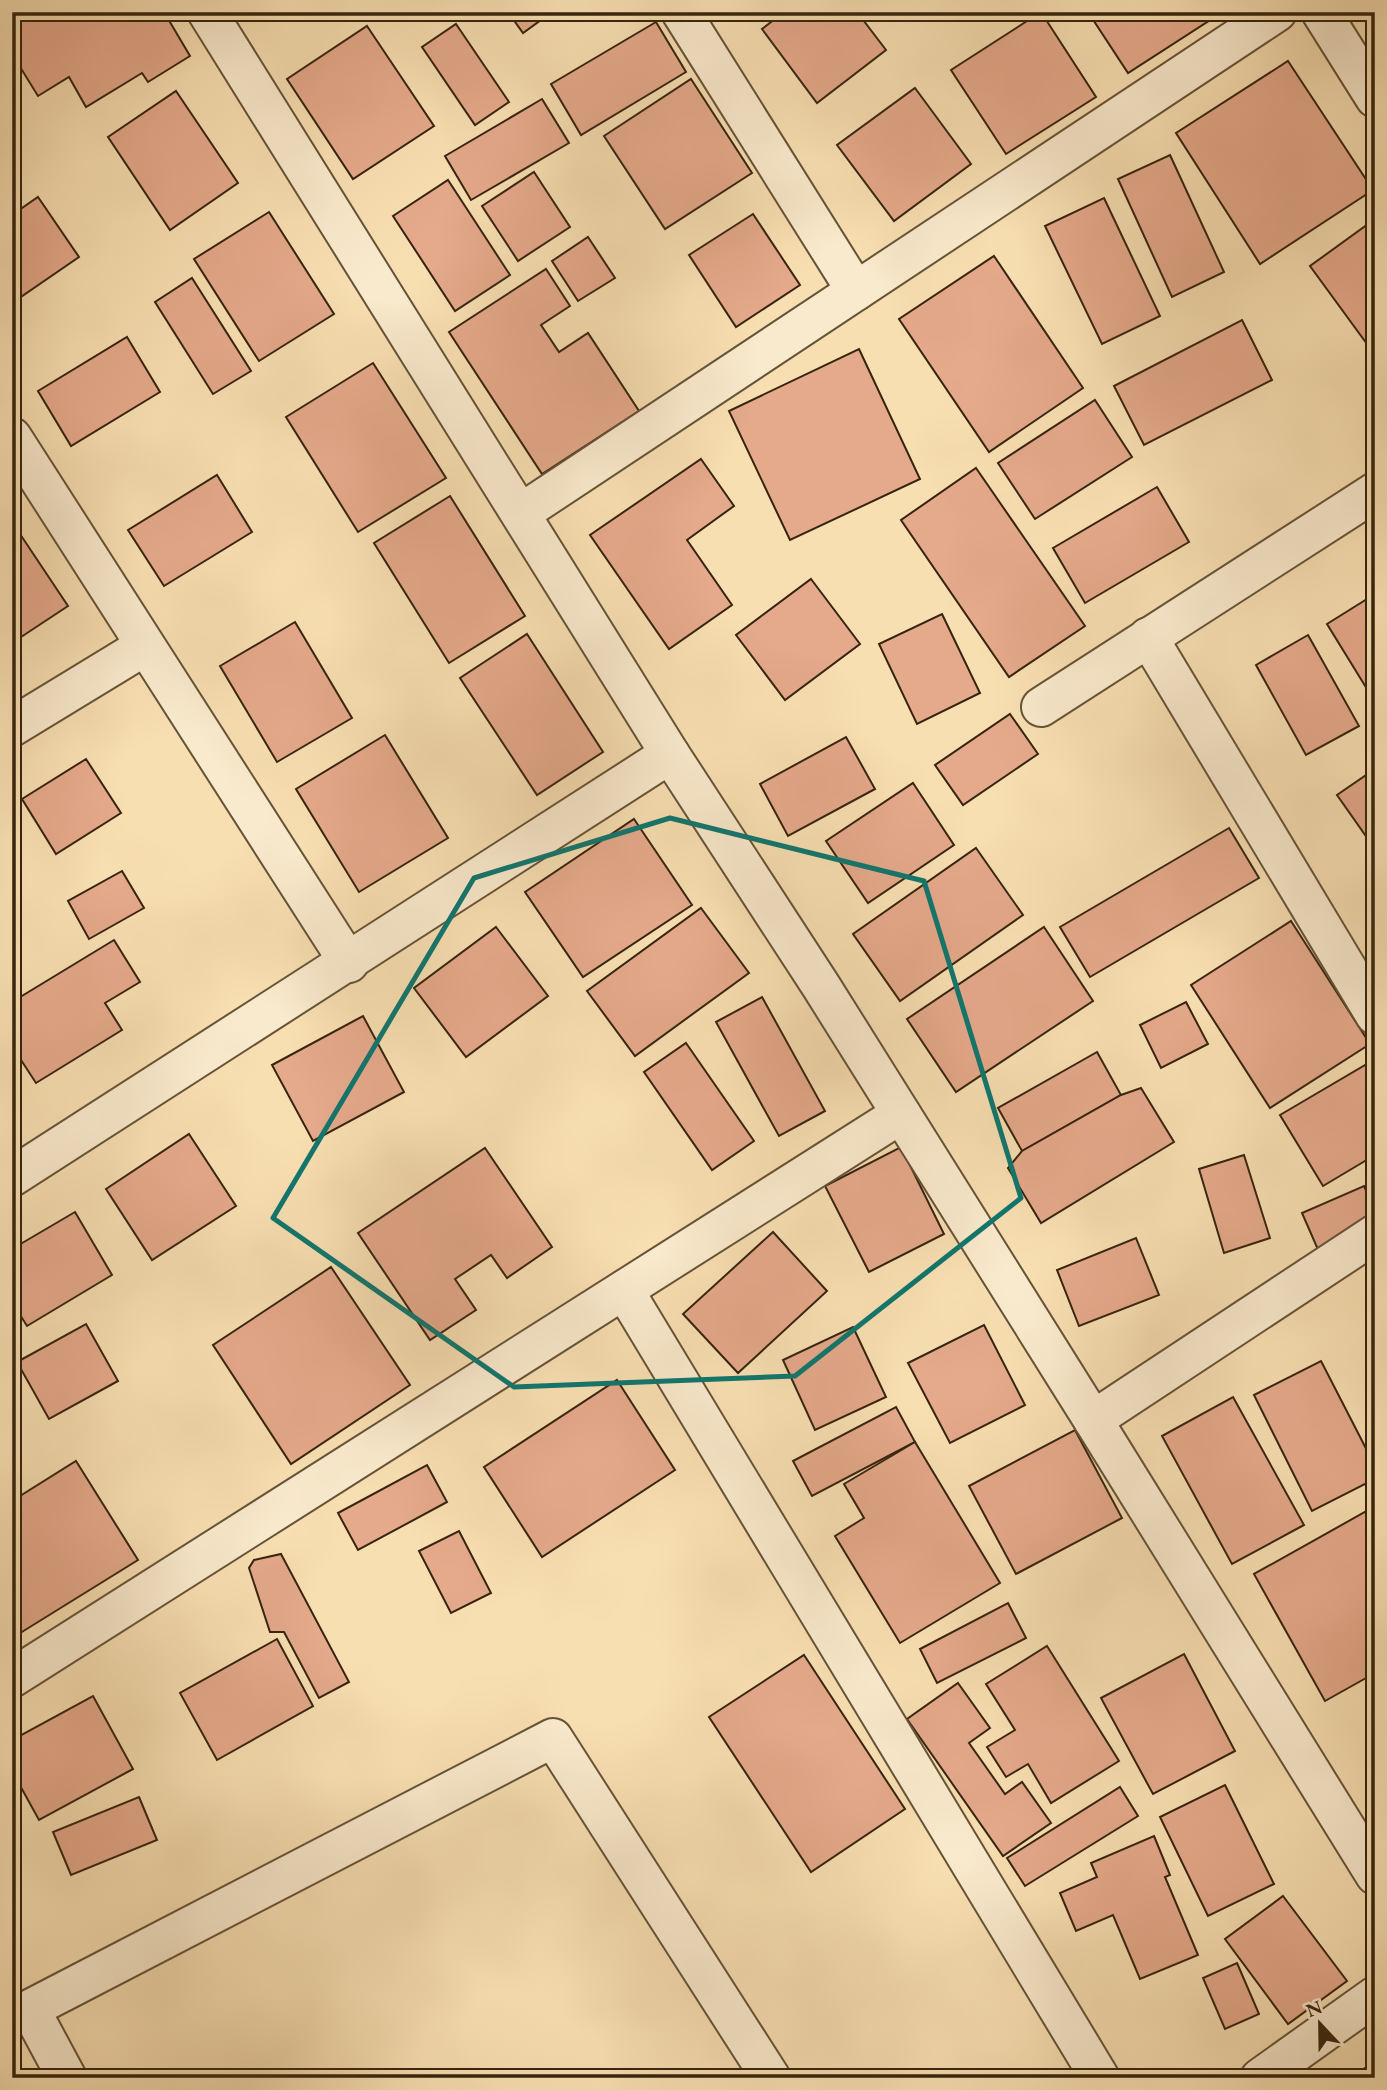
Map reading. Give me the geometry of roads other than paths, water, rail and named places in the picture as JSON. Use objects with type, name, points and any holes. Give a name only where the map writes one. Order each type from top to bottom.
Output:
[{"type":"street","points":[[681,12],[856,291]]},
{"type":"street","points":[[521,513],[1277,12]]},
{"type":"street","points":[[1321,12],[1375,98]]},
{"type":"street","points":[[221,17],[670,754],[901,1114],[1375,1875]]},
{"type":"street","points":[[12,436],[349,962]]},
{"type":"street","points":[[1041,707],[1375,492]]},
{"type":"street","points":[[1148,637],[1375,1015]]},
{"type":"street","points":[[12,727],[145,646]]},
{"type":"street","points":[[12,1177],[670,754]]},
{"type":"street","points":[[12,1678],[901,1114]]},
{"type":"street","points":[[1093,1420],[1375,1234]]},
{"type":"street","points":[[624,1290],[1100,2078]]},
{"type":"street","points":[[67,2078],[30,2009],[553,1738],[771,2078]]},
{"type":"street","points":[[1260,2078],[1375,1996]]}]
